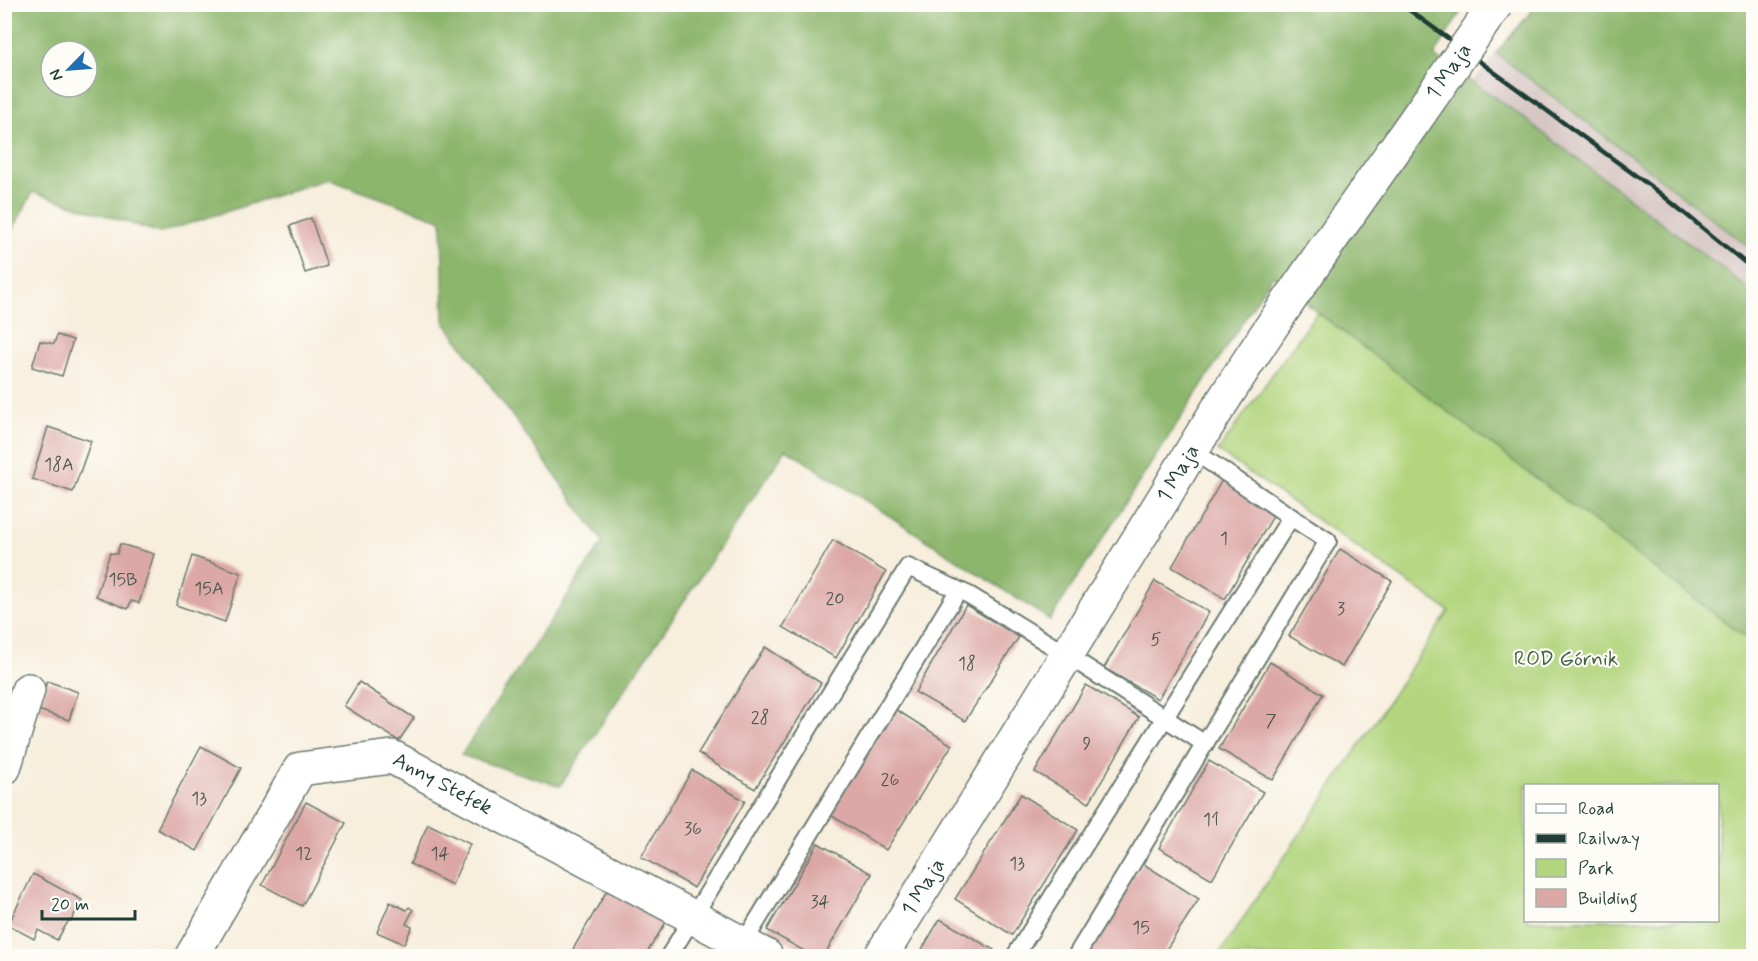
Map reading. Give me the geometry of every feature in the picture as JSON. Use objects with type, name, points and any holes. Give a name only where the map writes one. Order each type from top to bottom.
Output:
[{"type":"main road","name":"1 Maja","points":[[881,957],[1192,450],[1287,301],[1496,4]]},
{"type":"main road","points":[[4,768],[28,690]]},
{"type":"main road","name":"Anny Stefek","points":[[192,957],[300,769],[392,757],[693,918],[748,952]]},
{"type":"lane","points":[[1076,957],[1328,541],[1192,450]]},
{"type":"lane","points":[[1015,957],[1291,517]]},
{"type":"lane","points":[[669,957],[908,567],[969,595],[1205,744]]},
{"type":"lane","points":[[748,952],[958,591]]},
{"type":"shaded area","points":[[1496,53],[1753,250],[1753,292],[1509,107],[1472,82]]},
{"type":"green space","points":[[5,5],[1465,5],[1434,56],[1509,107],[1753,292],[1753,643],[1317,312],[1273,275],[1050,620],[786,449],[560,786],[461,755],[603,542],[444,321],[442,220],[327,179],[160,233],[33,192],[5,244]]},
{"type":"green space","points":[[1537,5],[1753,5],[1753,250],[1496,53]]},
{"type":"green space","name":"ROD Górnik","points":[[1317,312],[1753,643],[1753,956],[1218,956],[1449,611],[1218,451]]},
{"type":"building","points":[[311,218],[327,266],[305,273],[290,226]]},
{"type":"building","points":[[57,335],[73,340],[62,376],[32,367],[40,341],[54,344]]},
{"type":"building","points":[[48,427],[91,441],[73,492],[32,479]]},
{"type":"building","points":[[1222,480],[1276,511],[1225,599],[1172,567]]},
{"type":"building","points":[[833,540],[886,572],[836,658],[783,627]]},
{"type":"building","points":[[120,544],[154,554],[139,603],[131,601],[128,609],[96,596],[110,553],[117,554]]},
{"type":"building","points":[[1340,549],[1392,581],[1342,667],[1289,636]]},
{"type":"building","points":[[192,556],[241,573],[225,622],[176,605]]},
{"type":"building","points":[[1155,581],[1209,612],[1158,699],[1104,668]]},
{"type":"building","points":[[966,605],[1019,637],[965,721],[915,692]]},
{"type":"building","points":[[765,647],[821,683],[755,789],[698,753]]},
{"type":"building","points":[[1270,662],[1323,694],[1273,780],[1219,749]]},
{"type":"building","points":[[47,681],[78,692],[69,720],[38,710]]},
{"type":"building","points":[[359,682],[414,718],[399,741],[344,706]]},
{"type":"building","points":[[1086,685],[1139,717],[1089,803],[1035,772]]},
{"type":"building","points":[[895,709],[952,745],[886,850],[829,814]]},
{"type":"building","points":[[201,746],[241,768],[197,851],[157,829]]},
{"type":"building","points":[[1209,761],[1263,792],[1212,879],[1159,848]]},
{"type":"building","points":[[692,770],[745,801],[694,888],[641,857]]},
{"type":"building","points":[[1021,794],[1078,830],[1012,935],[955,899]]},
{"type":"building","points":[[306,802],[346,823],[302,906],[262,885]]},
{"type":"building","points":[[428,824],[470,844],[452,885],[410,864]]},
{"type":"building","points":[[818,843],[872,874],[824,956],[813,956],[767,930]]},
{"type":"building","points":[[1142,863],[1199,899],[1162,956],[1083,956]]},
{"type":"building","points":[[33,874],[82,900],[71,921],[69,920],[57,940],[38,930],[34,939],[8,925]]},
{"type":"building","points":[[613,880],[671,914],[645,956],[569,956]]},
{"type":"building","points":[[390,902],[407,910],[409,907],[413,910],[406,924],[412,927],[404,944],[377,932]]},
{"type":"building","points":[[940,919],[994,950],[990,956],[918,956]]},
{"type":"railway","points":[[1401,4],[1661,194],[1754,270]]}]
